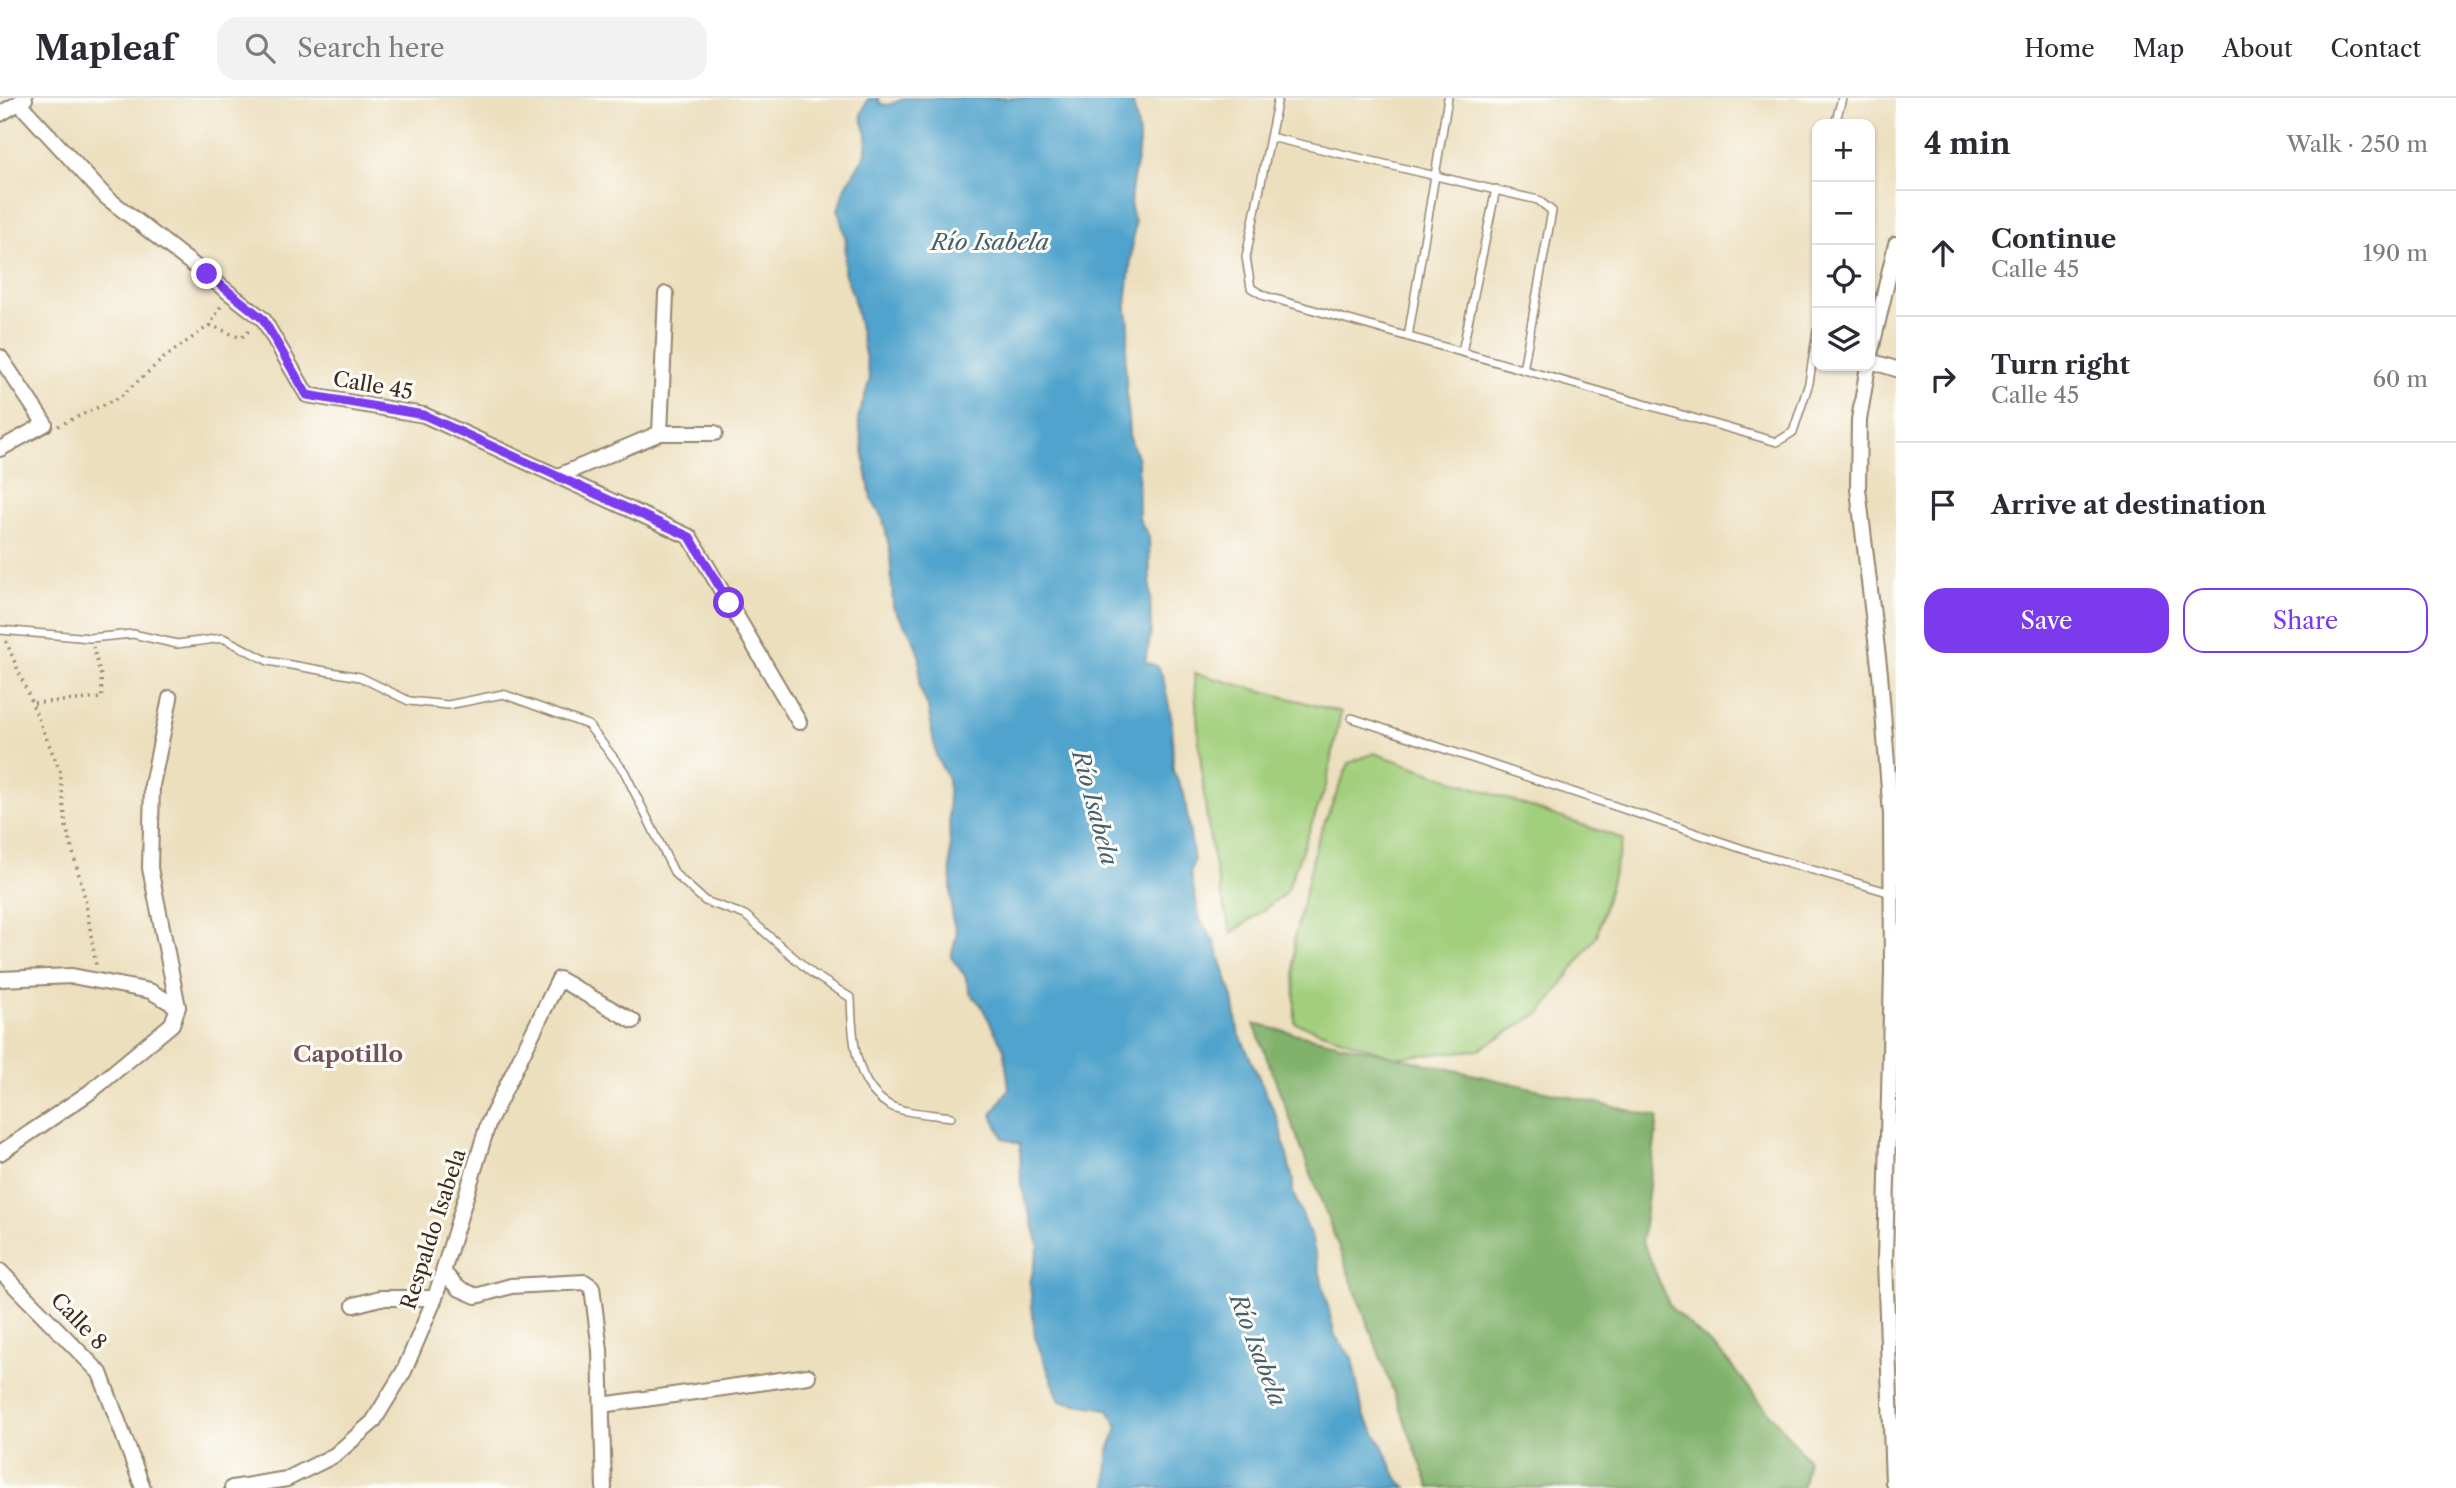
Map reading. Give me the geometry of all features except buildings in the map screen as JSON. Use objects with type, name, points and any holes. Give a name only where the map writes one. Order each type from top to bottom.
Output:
[{"type":"street","points":[[0,114],[23,100]]},
{"type":"street","name":"Calle 45","points":[[23,100],[106,197],[263,319],[307,395],[424,415],[690,537],[799,722]]},
{"type":"street","points":[[1875,334],[1896,244]]},
{"type":"street","points":[[660,433],[666,294]]},
{"type":"street","points":[[0,357],[45,424],[0,449]]},
{"type":"street","points":[[1875,362],[1896,369]]},
{"type":"street","points":[[1867,371],[1859,420],[1858,489],[1881,674],[1891,815],[1894,971],[1894,1485]]},
{"type":"street","points":[[558,477],[660,433],[715,433]]},
{"type":"street","points":[[1881,674],[1896,677]]},
{"type":"street","points":[[0,1153],[100,1084],[172,1024],[178,1007],[150,869],[152,785],[170,698]]},
{"type":"street","points":[[0,979],[72,976],[150,990],[178,1007]]},
{"type":"street","name":"Respaldo Isabela","points":[[232,1488],[295,1482],[335,1455],[373,1422],[404,1371],[435,1298],[488,1124],[559,979],[633,1021]]},
{"type":"street","name":"Calle 8","points":[[0,1271],[100,1373],[143,1488]]},
{"type":"street","points":[[443,1272],[458,1289],[476,1296],[511,1286],[589,1284],[592,1287],[600,1350],[604,1488]]},
{"type":"street","points":[[354,1305],[380,1298],[435,1298]]},
{"type":"street","points":[[602,1405],[808,1376]]},
{"type":"lane","points":[[1278,98],[1246,257],[1251,288],[1265,296],[1777,442],[1793,432],[1809,383],[1812,364]]},
{"type":"lane","points":[[1408,337],[1448,98]]},
{"type":"lane","points":[[1836,119],[1842,98]]},
{"type":"lane","points":[[1270,137],[1538,200],[1552,211],[1523,370]]},
{"type":"lane","points":[[1462,352],[1496,190]]},
{"type":"lane","points":[[1,630],[90,638],[133,634],[177,644],[223,638],[268,661],[360,677],[409,701],[449,705],[503,694],[588,725],[624,771],[675,874],[705,901],[745,915],[813,974],[851,998],[852,1037],[870,1091],[894,1108],[951,1117]]},
{"type":"lane","points":[[1352,718],[1755,853],[1892,893]]},
{"type":"path","points":[[45,424],[60,426],[120,397],[165,357],[211,325],[228,292]]},
{"type":"path","points":[[211,325],[241,338],[263,319]]},
{"type":"path","points":[[1,630],[34,703],[60,771],[66,826],[85,898],[98,981]]},
{"type":"path","points":[[34,703],[102,698],[101,676],[90,638]]},
{"type":"green space","points":[[1194,673],[1341,712],[1326,786],[1286,893],[1232,933],[1210,837]]},
{"type":"green space","points":[[1374,753],[1623,839],[1597,935],[1543,1011],[1478,1050],[1395,1057],[1295,1023],[1294,940],[1317,841],[1349,763]]},
{"type":"green space","points":[[1254,1024],[1658,1117],[1642,1240],[1670,1307],[1723,1356],[1808,1460],[1802,1488],[1430,1488]]},
{"type":"water","name":"Río Isabela","points":[[878,98],[881,104],[888,105],[906,98],[1132,98],[1139,141],[1131,192],[1135,221],[1126,305],[1129,325],[1125,362],[1129,435],[1138,460],[1139,519],[1149,537],[1151,633],[1145,662],[1157,666],[1163,677],[1172,721],[1173,771],[1184,794],[1194,861],[1190,872],[1200,919],[1215,943],[1233,998],[1238,1031],[1278,1120],[1293,1180],[1293,1193],[1311,1236],[1335,1336],[1352,1358],[1363,1414],[1383,1446],[1396,1477],[1407,1488],[1107,1488],[1108,1453],[1118,1426],[1107,1409],[1060,1401],[1035,1337],[1030,1283],[1039,1245],[1021,1185],[1020,1144],[1003,1138],[992,1115],[1009,1088],[1004,1049],[981,1005],[970,993],[965,976],[951,957],[957,934],[952,918],[948,779],[936,756],[928,707],[919,686],[920,658],[913,638],[893,607],[890,551],[883,519],[871,499],[858,418],[870,379],[853,296],[844,272],[846,240],[838,210],[845,188],[866,153],[867,135],[861,115],[868,99]]},
{"type":"district","name":"Capotillo","points":[[348,1054]]},
{"type":"route","points":[[207,274],[263,319],[307,395],[424,415],[690,537],[729,603]]}]
